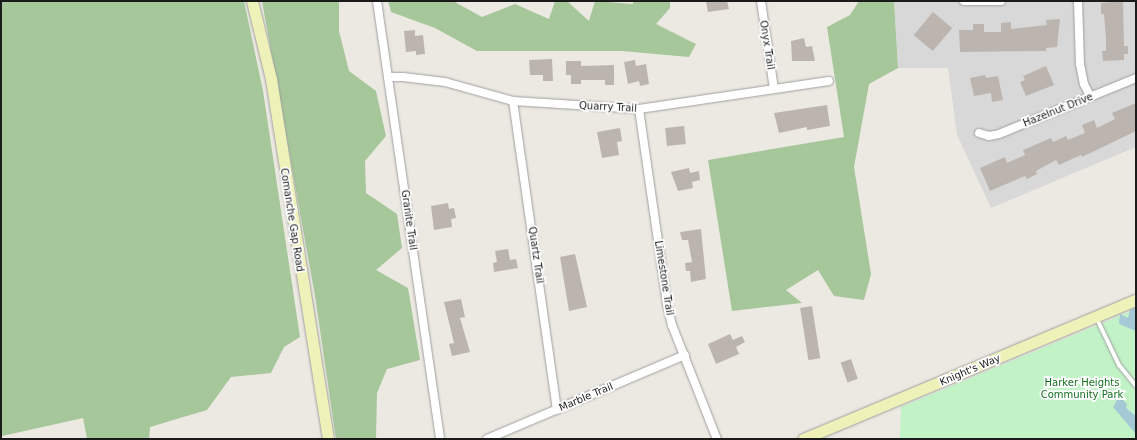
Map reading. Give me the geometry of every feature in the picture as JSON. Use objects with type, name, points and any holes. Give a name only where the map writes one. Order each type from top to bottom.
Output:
[{"type":"street","name":"Comanche Gap Road","points":[[252,1],[271,79],[328,439]]},
{"type":"street","name":"Granite Trail","points":[[377,1],[440,439]]},
{"type":"street","name":"Onyx Trail","points":[[761,1],[774,89]]},
{"type":"street","points":[[964,1],[1001,1]]},
{"type":"street","points":[[1078,1],[1080,64],[1084,84],[1090,96]]},
{"type":"street","name":"Quarry Trail","points":[[388,78],[403,77],[446,82],[513,101],[639,109],[829,81]]},
{"type":"street","name":"Hazelnut Drive","points":[[979,133],[989,136],[999,134],[1136,78]]},
{"type":"street","name":"Quartz Trail","points":[[513,101],[557,410]]},
{"type":"street","name":"Limestone Trail","points":[[639,109],[667,304],[717,439]]},
{"type":"street","name":"Knight's Way","points":[[803,439],[1136,300]]},
{"type":"street","name":"Marble Trail","points":[[487,439],[685,355]]},
{"type":"lane","points":[[1096,317],[1119,365],[1136,386]]},
{"type":"shaded area","points":[[894,1],[1136,1],[1136,147],[991,208],[957,135],[948,68],[898,68]]},
{"type":"green space","points":[[1,1],[244,1],[263,91],[300,337],[284,347],[271,373],[231,377],[207,410],[150,427],[149,439],[87,439],[83,418],[2,436],[1,439]]},
{"type":"green space","points":[[262,1],[339,1],[339,31],[349,71],[376,91],[386,136],[365,161],[366,193],[397,214],[402,248],[376,270],[408,288],[420,360],[387,369],[377,393],[376,439],[336,439],[315,296]]},
{"type":"green space","points":[[388,1],[453,1],[482,17],[515,4],[549,19],[555,1],[567,1],[589,21],[595,1],[633,4],[633,1],[670,1],[670,8],[656,24],[696,44],[689,57],[622,51],[477,51],[435,28],[391,12]]},
{"type":"green space","points":[[859,1],[894,1],[898,68],[869,84],[854,167],[871,274],[864,300],[834,296],[818,270],[786,290],[802,303],[732,311],[708,160],[844,137],[827,27],[850,15]]},
{"type":"green space","name":"Harker Heights Community Park","points":[[1136,309],[1136,439],[900,439],[901,407]]},
{"type":"water","points":[[1136,307],[1136,331],[1119,324],[1120,314],[1128,318],[1130,310]]},
{"type":"water","points":[[1117,400],[1123,400],[1127,404],[1126,408],[1136,416],[1136,434],[1113,407]]},
{"type":"building","points":[[706,1],[727,1],[729,9],[708,12]]},
{"type":"building","points":[[1123,1],[1124,46],[1128,46],[1128,54],[1124,54],[1124,60],[1103,61],[1102,51],[1106,51],[1106,37],[1104,14],[1101,14],[1101,3]]},
{"type":"building","points":[[933,12],[952,28],[933,51],[914,35]]},
{"type":"building","points":[[1060,19],[1057,47],[1046,48],[1046,51],[960,52],[959,30],[973,30],[973,24],[984,24],[984,32],[1001,32],[1001,23],[1011,22],[1011,29],[1047,25],[1046,20]]},
{"type":"building","points":[[415,30],[415,36],[423,35],[425,54],[416,55],[416,51],[406,52],[404,31]]},
{"type":"building","points":[[804,38],[806,47],[812,46],[815,61],[792,61],[791,41]]},
{"type":"building","points":[[552,59],[553,81],[543,81],[543,75],[530,75],[529,60]]},
{"type":"building","points":[[635,60],[636,66],[646,64],[649,84],[640,86],[639,81],[628,84],[624,62]]},
{"type":"building","points":[[566,61],[581,61],[581,66],[614,65],[614,85],[605,85],[605,80],[581,80],[581,84],[571,84],[571,75],[566,75]]},
{"type":"building","points":[[1046,66],[1054,85],[1026,96],[1020,82],[1025,80],[1023,76]]},
{"type":"building","points":[[985,75],[986,78],[998,76],[1003,100],[992,102],[991,93],[974,96],[970,78]]},
{"type":"building","points":[[1136,103],[1136,131],[1082,157],[1081,155],[1059,165],[1056,160],[1036,171],[1037,174],[1027,179],[1025,176],[990,191],[980,168],[1005,157],[1007,163],[1025,155],[1023,150],[1051,138],[1053,142],[1066,136],[1068,140],[1085,133],[1082,125],[1094,120],[1097,128],[1115,119],[1112,113]]},
{"type":"building","points":[[827,105],[830,126],[807,130],[807,127],[779,133],[774,113]]},
{"type":"building","points":[[684,126],[686,144],[667,146],[665,128]]},
{"type":"building","points":[[620,128],[622,141],[617,142],[619,155],[602,158],[597,132]]},
{"type":"building","points":[[689,168],[690,173],[699,171],[700,180],[692,182],[693,188],[678,191],[671,172]]},
{"type":"building","points":[[448,203],[449,209],[454,208],[456,218],[451,219],[452,227],[434,230],[431,206]]},
{"type":"building","points":[[701,229],[706,279],[691,282],[690,271],[686,271],[685,263],[692,262],[688,240],[682,240],[680,232]]},
{"type":"building","points":[[508,249],[510,260],[516,259],[518,268],[494,272],[493,263],[497,262],[495,251]]},
{"type":"building","points":[[575,254],[587,307],[569,311],[560,257]]},
{"type":"building","points":[[461,299],[465,317],[460,318],[470,352],[452,356],[449,344],[454,343],[444,302]]},
{"type":"building","points":[[812,306],[820,358],[808,360],[800,308]]},
{"type":"building","points":[[730,334],[733,340],[742,336],[745,342],[736,347],[739,354],[716,364],[708,344]]},
{"type":"building","points":[[851,359],[858,379],[847,382],[841,363]]}]
